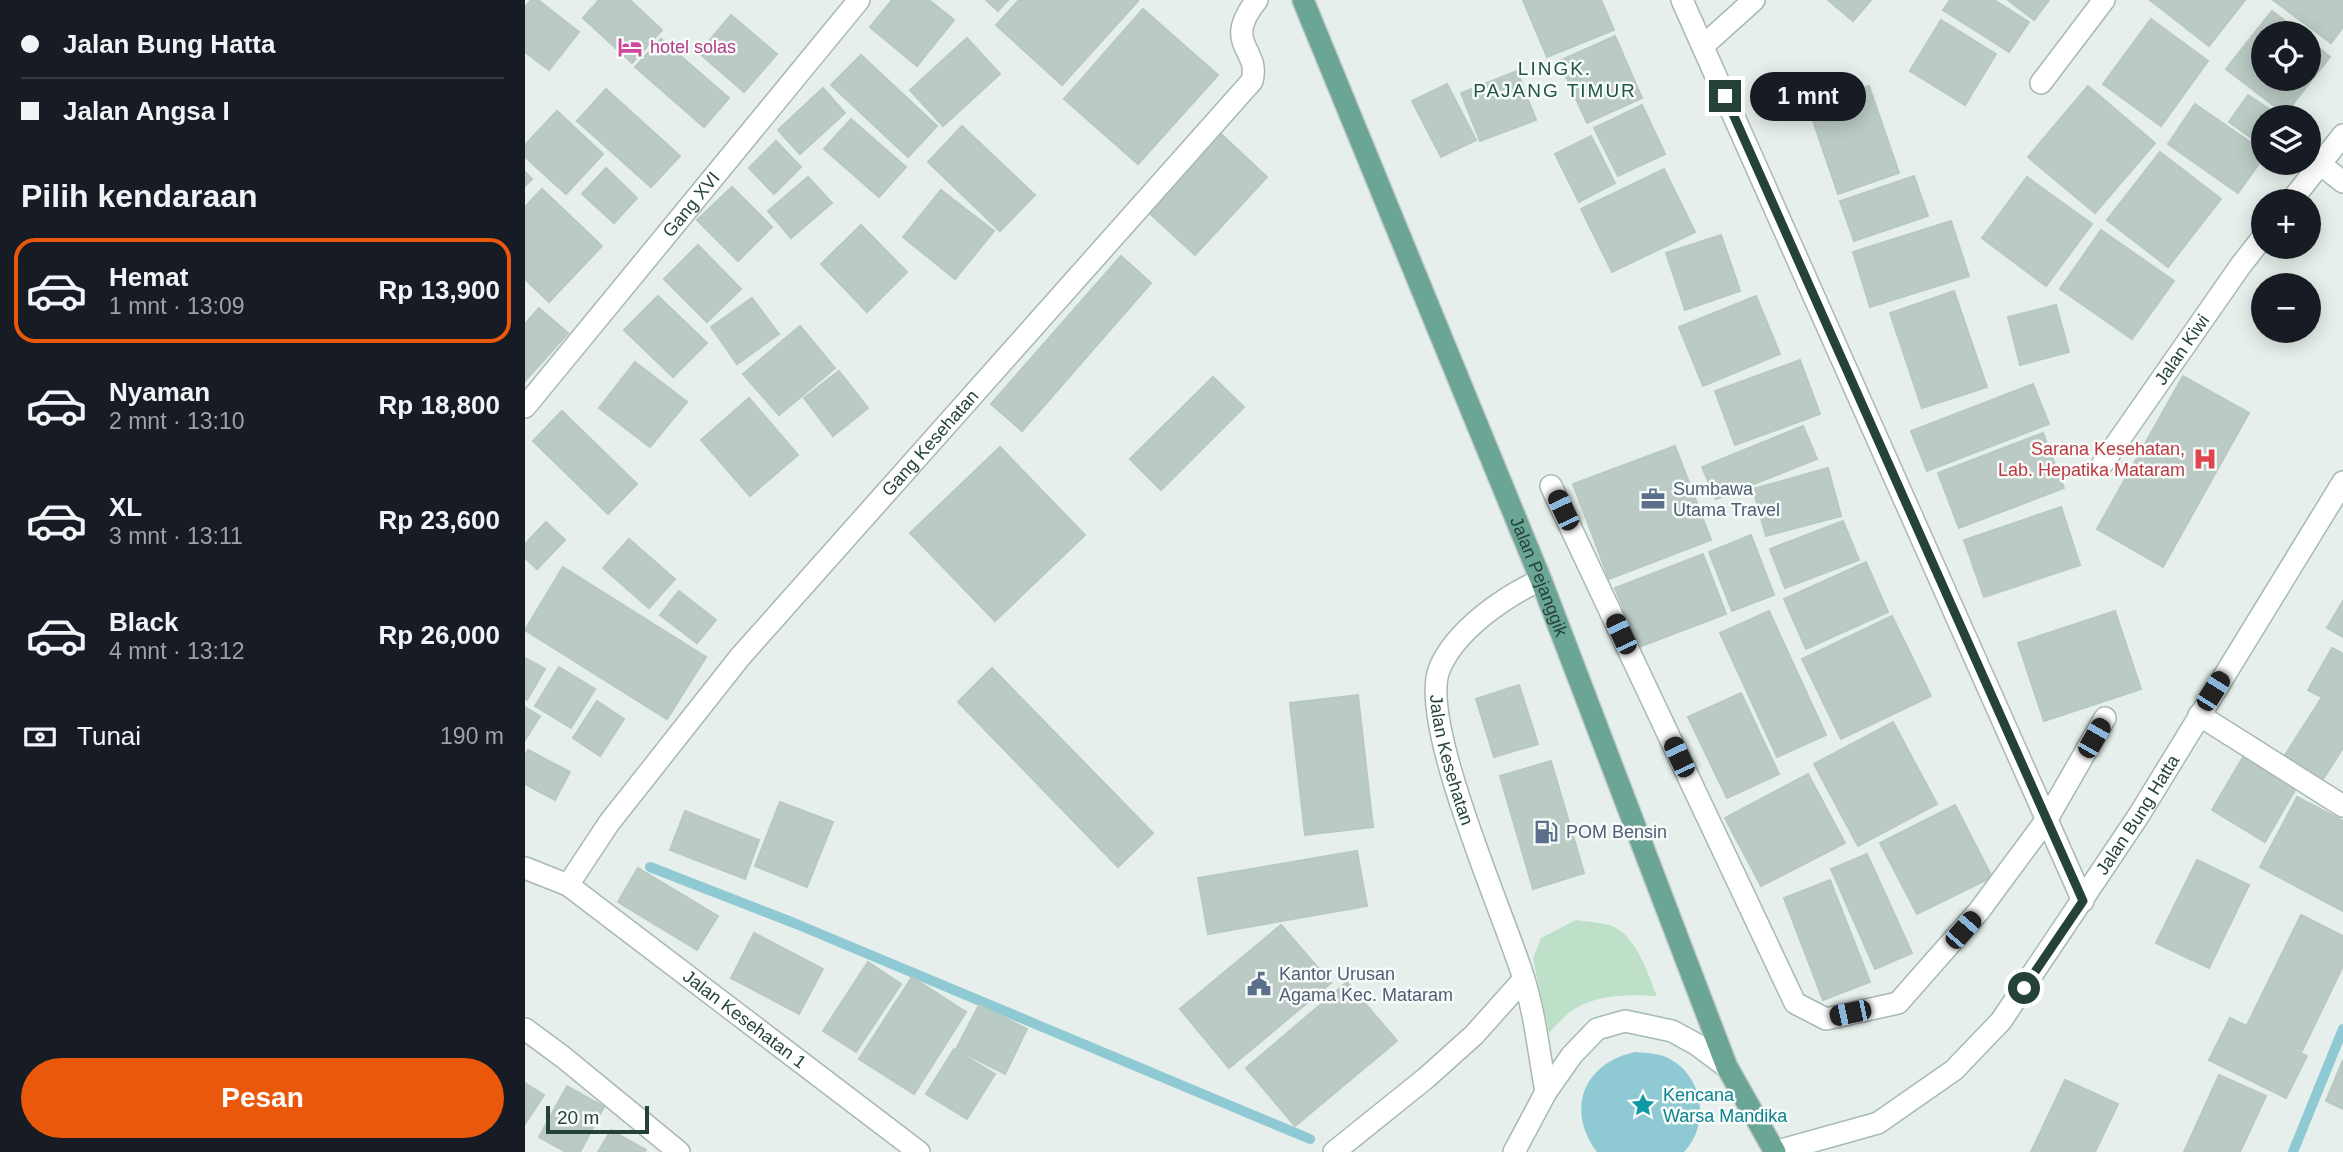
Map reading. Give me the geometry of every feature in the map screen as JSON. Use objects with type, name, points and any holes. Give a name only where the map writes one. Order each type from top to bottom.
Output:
[{"type":"main road","name":"Jalan Pejanggik","points":[[1303,0],[1541,580],[1727,1067],[1775,1152]]},
{"type":"street","name":"Gang XVI","points":[[525,407],[859,0]]},
{"type":"street","name":"Gang Kesehatan","points":[[568,885],[609,823],[740,657],[1252,81],[1254,67],[1243,45],[1241,28],[1246,13],[1257,0]]},
{"type":"street","points":[[1682,0],[2083,901]]},
{"type":"street","points":[[1703,46],[1754,0]]},
{"type":"street","points":[[2041,83],[2104,0]]},
{"type":"street","points":[[2321,163],[2343,135]]},
{"type":"street","points":[[2321,165],[2343,182]]},
{"type":"street","points":[[2300,189],[2311,175]]},
{"type":"street","name":"Jalan Kiwi","points":[[2103,463],[2251,252]]},
{"type":"street","name":"Jalan Bung Hatta","points":[[1775,1152],[1878,1123],[1954,1070],[2001,1021],[2139,815],[2343,482]]},
{"type":"street","points":[[1551,486],[1795,1003],[1826,1019],[1898,1003],[1979,911],[2047,819],[2105,718]]},
{"type":"street","name":"Jalan Kesehatan","points":[[1541,580],[1515,592],[1487,613],[1450,652],[1438,672],[1437,720],[1480,857],[1524,979],[1546,1092]]},
{"type":"street","points":[[2199,715],[2343,806]]},
{"type":"street","name":"Jalan Kesehatan 1","points":[[525,867],[568,885],[919,1152]]},
{"type":"street","points":[[1333,1152],[1426,1078],[1474,1035],[1524,979]]},
{"type":"street","points":[[1514,1152],[1546,1092],[1572,1055],[1597,1029],[1625,1021],[1672,1031],[1696,1044],[1727,1067]]},
{"type":"street","points":[[525,1029],[679,1152]]},
{"type":"green space","points":[[1576,920],[1605,924],[1622,932],[1641,957],[1657,996],[1623,995],[1589,1002],[1569,1013],[1549,1033],[1533,959],[1541,938]]},
{"type":"water","points":[[1635,1052],[1668,1058],[1680,1066],[1696,1088],[1700,1114],[1698,1128],[1693,1141],[1684,1152],[1597,1152],[1587,1136],[1582,1120],[1582,1104],[1592,1077],[1603,1066]]},
{"type":"building","points":[[531,0],[538,0],[579,32],[549,70],[525,52],[525,7]]},
{"type":"building","name":"hotel solas","points":[[599,0],[630,0],[662,30],[632,63],[583,18]]},
{"type":"building","points":[[892,0],[929,0],[954,20],[917,66],[870,27]]},
{"type":"building","points":[[986,0],[1008,0],[998,11]]},
{"type":"building","points":[[1019,0],[1138,1],[1062,85],[996,25]]},
{"type":"building","points":[[1523,0],[1601,0],[1614,30],[1547,57]]},
{"type":"building","points":[[1828,0],[1871,0],[1853,21]]},
{"type":"building","points":[[1950,0],[1994,0],[2029,22],[2009,52],[1943,10]]},
{"type":"building","points":[[2008,0],[2049,0],[2034,20]]},
{"type":"building","points":[[2150,0],[2245,0],[2209,46]]},
{"type":"building","points":[[2273,0],[2343,0],[2343,27],[2331,43],[2321,36],[2321,21],[2301,21]]},
{"type":"building","points":[[1143,9],[1218,75],[1138,164],[1064,99]]},
{"type":"building","points":[[2272,11],[2285,21],[2264,21]]},
{"type":"building","points":[[731,15],[777,54],[744,92],[699,53]]},
{"type":"building","points":[[2151,19],[2208,61],[2161,126],[2103,84]]},
{"type":"building","points":[[1941,20],[1996,54],[1965,105],[1910,71]]},
{"type":"building","points":[[1615,36],[1642,98],[1587,123],[1559,61]]},
{"type":"building","points":[[2251,37],[2251,88],[2226,69]]},
{"type":"building","points":[[967,38],[1000,74],[943,126],[910,90]]},
{"type":"building","points":[[661,39],[729,98],[704,127],[635,67]]},
{"type":"building","points":[[2321,50],[2330,57],[2321,68]]},
{"type":"building","points":[[861,55],[937,126],[908,157],[831,85]]},
{"type":"building","points":[[1517,71],[1536,120],[1480,141],[1461,93]]},
{"type":"building","points":[[1447,84],[1476,140],[1441,157],[1412,101]]},
{"type":"building","points":[[1869,86],[1899,173],[1838,194],[1808,106]]},
{"type":"building","points":[[2088,86],[2155,143],[2095,213],[2028,157]]},
{"type":"building","points":[[823,88],[845,113],[800,154],[778,130]]},
{"type":"building","points":[[606,89],[680,156],[651,187],[577,121]]},
{"type":"building","points":[[2255,91],[2303,91],[2292,105],[2273,105]]},
{"type":"building","points":[[2248,95],[2263,105],[2251,105],[2251,138],[2229,122]]},
{"type":"building","points":[[2195,104],[2251,143],[2251,175],[2238,193],[2168,144]]},
{"type":"building","points":[[1642,105],[1665,154],[1618,176],[1594,128]]},
{"type":"building","points":[[557,111],[603,154],[566,194],[525,157],[525,145]]},
{"type":"building","points":[[851,119],[906,167],[879,197],[824,149]]},
{"type":"building","points":[[962,126],[1035,195],[1000,231],[928,162]]},
{"type":"building","points":[[1220,133],[1267,177],[1195,255],[1147,211]]},
{"type":"building","points":[[1591,136],[1615,183],[1579,202],[1555,154]]},
{"type":"building","points":[[776,141],[801,167],[774,194],[749,168]]},
{"type":"building","points":[[2160,152],[2221,199],[2168,267],[2107,220]]},
{"type":"building","points":[[606,168],[637,198],[614,223],[582,194]]},
{"type":"building","points":[[1664,169],[1695,232],[1612,272],[1581,209]]},
{"type":"building","points":[[525,172],[532,179],[525,186]]},
{"type":"building","points":[[1914,176],[1928,216],[1854,241],[1840,201]]},
{"type":"building","points":[[808,177],[832,203],[791,238],[768,211]]},
{"type":"building","points":[[2027,177],[2092,224],[2046,286],[1982,238]]},
{"type":"building","points":[[732,187],[772,227],[738,261],[697,220]]},
{"type":"building","points":[[542,189],[602,246],[549,302],[525,279],[525,207]]},
{"type":"building","points":[[941,190],[994,231],[955,279],[903,237]]},
{"type":"building","points":[[1951,221],[1969,276],[1870,307],[1853,252]]},
{"type":"building","points":[[861,225],[907,272],[867,312],[821,264]]},
{"type":"building","points":[[2101,230],[2174,281],[2132,339],[2060,289]]},
{"type":"building","points":[[1721,235],[1740,291],[1685,310],[1666,253]]},
{"type":"building","points":[[698,245],[741,289],[707,322],[664,279]]},
{"type":"building","points":[[1121,256],[1151,283],[1022,431],[991,404]]},
{"type":"building","points":[[1954,291],[1987,387],[1922,408],[1890,313]]},
{"type":"building","points":[[658,296],[707,343],[673,377],[624,330]]},
{"type":"building","points":[[1756,296],[1780,354],[1703,386],[1679,327]]},
{"type":"building","points":[[752,298],[779,334],[737,364],[711,327]]},
{"type":"building","points":[[2056,305],[2069,352],[2020,365],[2008,317]]},
{"type":"building","points":[[539,308],[568,333],[525,381],[525,324]]},
{"type":"building","points":[[800,326],[835,368],[779,415],[743,374]]},
{"type":"building","points":[[1800,360],[1820,414],[1735,445],[1715,391]]},
{"type":"building","points":[[635,362],[687,402],[650,447],[599,408]]},
{"type":"building","points":[[839,371],[868,408],[833,436],[804,398]]},
{"type":"building","points":[[2183,376],[2249,413],[2163,567],[2097,529]]},
{"type":"building","points":[[1213,377],[1244,407],[1161,490],[1130,459]]},
{"type":"building","points":[[2033,384],[2049,424],[1927,471],[1911,431]]},
{"type":"building","points":[[749,398],[798,455],[750,496],[701,440]]},
{"type":"building","points":[[562,411],[637,484],[608,514],[533,441]]},
{"type":"building","points":[[1803,426],[1817,459],[1716,499],[1702,467]]},
{"type":"building","points":[[2043,433],[2064,488],[1959,528],[1938,473]]},
{"type":"building","points":[[1675,446],[1711,540],[1609,579],[1573,484]]},
{"type":"building","points":[[1000,447],[1085,535],[995,621],[910,533]]},
{"type":"building","points":[[1828,468],[1841,516],[1766,536],[1753,489]]},
{"type":"building","points":[[2061,507],[2080,565],[1984,597],[1964,540]]},
{"type":"building","points":[[1843,521],[1859,560],[1785,588],[1770,549]]},
{"type":"building","points":[[546,522],[565,540],[537,569],[525,558],[525,544]]},
{"type":"building","points":[[1751,535],[1774,595],[1732,611],[1709,552]]},
{"type":"building","points":[[629,539],[675,579],[649,608],[603,568]]},
{"type":"building","points":[[1703,554],[1726,614],[1639,647],[1615,588]]},
{"type":"building","points":[[1866,562],[1888,612],[1806,649],[1784,599]]},
{"type":"building","points":[[563,567],[706,657],[667,719],[525,630]]},
{"type":"building","points":[[679,591],[716,620],[697,643],[660,615]]},
{"type":"building","points":[[2343,601],[2343,637],[2327,628]]},
{"type":"building","points":[[1769,611],[1826,735],[1777,757],[1720,633]]},
{"type":"building","points":[[2115,611],[2141,689],[2044,721],[2018,643]]},
{"type":"building","points":[[1892,616],[1931,696],[1841,739],[1802,659]]},
{"type":"building","points":[[2332,648],[2343,654],[2343,748],[2318,787],[2280,763],[2322,697],[2308,690]]},
{"type":"building","points":[[525,658],[545,669],[527,700],[525,699]]},
{"type":"building","points":[[559,667],[595,689],[571,728],[535,706]]},
{"type":"building","points":[[992,668],[1153,833],[1118,867],[958,702]]},
{"type":"building","points":[[1519,685],[1538,744],[1494,757],[1476,699]]},
{"type":"building","points":[[1741,693],[1779,774],[1727,798],[1688,717]]},
{"type":"building","points":[[1358,695],[1373,827],[1305,835],[1290,703]]},
{"type":"building","points":[[597,701],[624,719],[600,756],[573,738]]},
{"type":"building","points":[[525,707],[540,716],[525,740]]},
{"type":"building","points":[[1893,722],[1937,804],[1858,846],[1814,764]]},
{"type":"building","points":[[528,750],[570,772],[555,800],[525,784],[525,756]]},
{"type":"building","points":[[2243,757],[2296,788],[2265,842],[2212,810]]},
{"type":"building","points":[[1551,761],[1584,873],[1533,889],[1500,776]]},
{"type":"building","points":[[1808,774],[1845,843],[1761,886],[1725,818]]},
{"type":"building","points":[[2297,797],[2343,821],[2343,911],[2260,867]]},
{"type":"building","points":[[780,802],[833,822],[807,887],[755,866]]},
{"type":"building","points":[[1955,805],[1992,877],[1917,914],[1880,843]]},
{"type":"building","points":[[685,811],[759,840],[745,879],[670,850]]},
{"type":"building","points":[[1357,851],[1367,906],[1208,934],[1198,878]]},
{"type":"building","points":[[1867,854],[1912,953],[1875,969],[1831,869]]},
{"type":"building","points":[[2197,860],[2249,885],[2209,968],[2156,943]]},
{"type":"building","points":[[638,868],[718,916],[697,950],[618,902]]},
{"type":"building","points":[[1830,880],[1870,982],[1823,1000],[1784,898]]},
{"type":"building","points":[[2301,915],[2343,936],[2343,966],[2302,1051],[2247,1025]]},
{"type":"building","points":[[1281,925],[1331,983],[1229,1068],[1180,1009]]},
{"type":"building","points":[[754,933],[823,969],[799,1014],[731,978]]},
{"type":"building","points":[[868,962],[901,984],[856,1052],[823,1031]]},
{"type":"building","points":[[912,977],[966,1012],[914,1094],[859,1059]]},
{"type":"building","points":[[1347,982],[1397,1041],[1295,1126],[1246,1068]]},
{"type":"building","points":[[979,1005],[1027,1029],[1005,1074],[956,1049]]},
{"type":"building","points":[[2230,1018],[2307,1056],[2286,1098],[2209,1060]]},
{"type":"building","points":[[954,1049],[995,1074],[967,1119],[926,1094]]},
{"type":"building","points":[[2343,1060],[2343,1109],[2326,1101]]},
{"type":"building","points":[[2219,1075],[2266,1096],[2240,1152],[2184,1152]]},
{"type":"building","points":[[2065,1080],[2118,1104],[2095,1152],[2031,1152]]},
{"type":"building","points":[[525,1083],[544,1095],[525,1124]]},
{"type":"building","points":[[567,1086],[604,1107],[580,1152],[566,1152],[539,1137]]},
{"type":"building","points":[[611,1130],[646,1150],[598,1152]]},
{"type":"waterway","points":[[650,867],[794,923],[1310,1139]]},
{"type":"waterway","points":[[2293,1152],[2343,1029]]},
{"type":"place","name":"hotel solas","points":[[630,47]]},
{"type":"place","name":"Sarana Kesehatan, Lab. Hepatika Mataram","points":[[2205,459]]},
{"type":"place","name":"Sumbawa Utama Travel","points":[[1653,499]]},
{"type":"place","name":"POM Bensin","points":[[1546,832]]},
{"type":"place","name":"Kantor Urusan Agama Kec. Mataram","points":[[1259,984]]},
{"type":"place","name":"Kencana Warsa Mandika","points":[[1643,1105]]},
{"type":"district","name":"LINGK. PAJANG TIMUR","points":[[1555,79]]},
{"type":"route","points":[[1725,96],[2083,901],[2024,988]]}]
